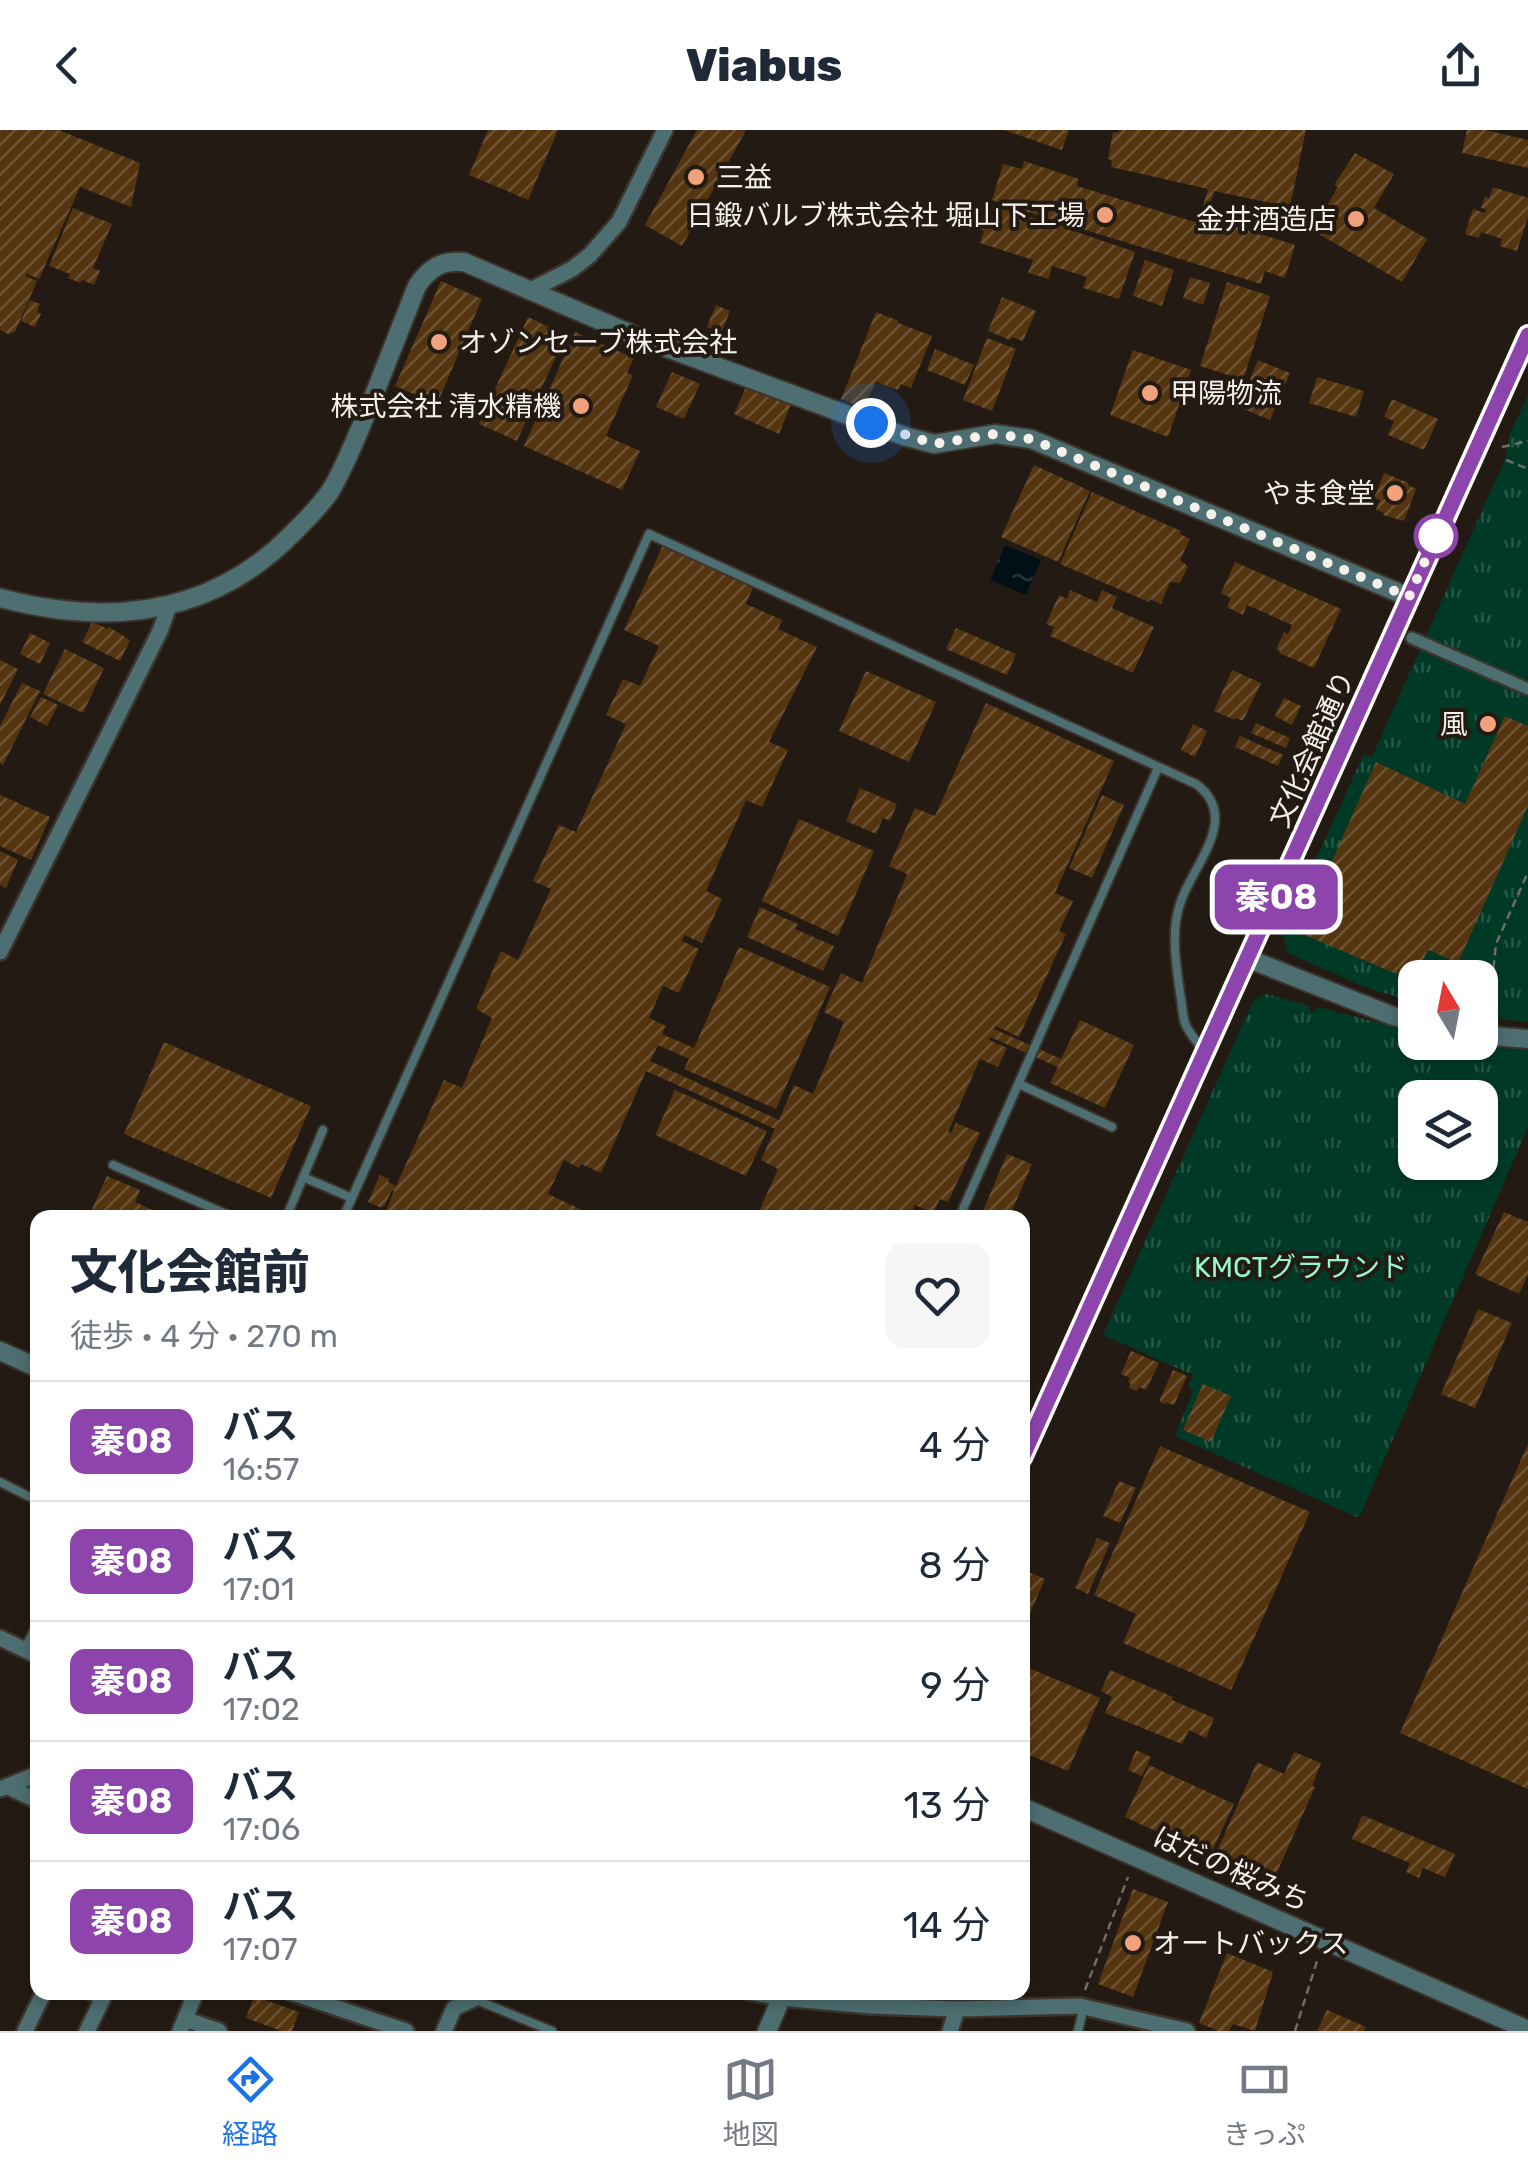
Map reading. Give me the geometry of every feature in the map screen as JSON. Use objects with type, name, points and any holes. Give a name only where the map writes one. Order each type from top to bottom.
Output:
[{"type":"street","points":[[532,290],[572,269],[612,232],[665,130]]},
{"type":"street","points":[[0,598],[77,613],[116,614],[169,606],[214,589],[279,547],[329,494],[351,452],[417,286],[433,267],[444,262],[464,262],[644,339],[904,436],[934,444],[995,434],[1031,439],[1409,597]]},
{"type":"street","name":"文化会館通り","points":[[1030,1440],[1528,336]]},
{"type":"street","points":[[0,952],[169,606]]},
{"type":"street","points":[[1412,638],[1528,689]]},
{"type":"street","points":[[1248,959],[1398,1018]]},
{"type":"street","points":[[1498,1032],[1528,1039]]},
{"type":"street","points":[[0,1352],[30,1365]]},
{"type":"street","points":[[0,1638],[30,1653]]},
{"type":"street","points":[[4,1788],[30,1777]]},
{"type":"street","points":[[4,1788],[30,1798]]},
{"type":"street","name":"はだの桜みち","points":[[1030,1811],[1528,2030]]},
{"type":"street","points":[[24,2031],[40,2000]]},
{"type":"street","points":[[87,2031],[102,2000]]},
{"type":"street","points":[[193,2000],[182,2025],[219,2031]]},
{"type":"street","points":[[314,2000],[406,2031]]},
{"type":"street","points":[[444,2031],[454,2008],[467,2000]]},
{"type":"street","points":[[766,2031],[780,2000]]},
{"type":"street","points":[[880,2000],[957,2009],[1082,2006],[1187,2031]]},
{"type":"street","points":[[950,2031],[957,2009]]},
{"type":"lane","points":[[347,1210],[649,534],[1207,792],[1216,811],[1214,833],[1180,901],[1174,949],[1185,1026],[1205,1052]]},
{"type":"lane","points":[[963,1210],[1158,768]]},
{"type":"lane","points":[[1019,1084],[1112,1128]]},
{"type":"lane","points":[[289,1210],[323,1130]]},
{"type":"lane","points":[[113,1165],[216,1210]]},
{"type":"lane","points":[[303,1176],[352,1198]]},
{"type":"lane","points":[[0,1482],[30,1497]]},
{"type":"lane","points":[[483,2000],[552,2031]]},
{"type":"lane","points":[[1078,2031],[1082,2006]]},
{"type":"path","points":[[1502,447],[1528,441]]},
{"type":"path","points":[[1506,460],[1528,469]]},
{"type":"path","points":[[1494,960],[1496,944],[1528,872]]},
{"type":"path","points":[[1082,2006],[1128,1878]]},
{"type":"path","points":[[1295,2031],[1317,1961]]},
{"type":"green space","points":[[1528,395],[1528,1022],[1498,1019],[1498,960],[1398,960],[1398,997],[1288,953],[1282,933],[1364,754],[1372,757],[1506,457],[1509,436]]},
{"type":"green space","name":"KMCTグラウンド","points":[[1266,994],[1310,1006],[1310,1011],[1315,1012],[1317,1007],[1398,1028],[1398,1060],[1498,1060],[1498,1047],[1528,1050],[1528,1127],[1359,1518],[1175,1436],[1193,1391],[1188,1388],[1193,1375],[1103,1335],[1253,1001]]},
{"type":"water","points":[[1005,545],[1041,560],[1026,595],[990,580]]},
{"type":"building","points":[[0,130],[59,130],[140,163],[131,207],[80,187],[39,279],[25,276],[37,281],[15,332],[8,334],[0,330]]},
{"type":"building","points":[[488,130],[558,130],[528,200],[469,175]]},
{"type":"building","name":"三益","points":[[697,130],[746,130],[682,246],[645,225]]},
{"type":"building","points":[[1004,130],[1069,130],[1062,150]]},
{"type":"building","name":"日鍛バルブ株式会社 堀山下工場","points":[[1306,130],[1290,207],[1214,191],[1204,225],[1220,230],[1222,222],[1295,245],[1285,278],[1265,271],[1261,284],[1066,224],[1065,228],[1135,252],[1119,299],[1083,288],[1087,277],[1052,266],[1049,279],[1028,273],[1033,260],[980,243],[984,231],[974,228],[979,213],[988,217],[992,205],[1046,222],[1046,218],[992,200],[1003,164],[1022,169],[1024,161],[1079,179],[1077,186],[1198,223],[1208,189],[1111,167],[1112,160],[1108,159],[1113,132]]},
{"type":"building","points":[[1467,130],[1528,140],[1528,168],[1462,153]]},
{"type":"building","name":"金井酒造店","points":[[1355,153],[1394,174],[1374,208],[1427,239],[1402,282],[1312,230]]},
{"type":"building","points":[[1493,187],[1528,198],[1528,217],[1517,251],[1500,246],[1502,239],[1481,232],[1479,238],[1465,234],[1473,209],[1485,213],[1486,209],[1481,208]]},
{"type":"building","points":[[73,208],[112,224],[93,268],[100,271],[94,285],[68,278],[70,274],[49,266]]},
{"type":"building","points":[[1145,260],[1174,270],[1162,306],[1133,296]]},
{"type":"building","points":[[1190,277],[1210,283],[1203,305],[1183,298]]},
{"type":"building","name":"オゾンセーブ株式会社","points":[[441,281],[482,299],[437,404],[395,386]]},
{"type":"building","points":[[1227,282],[1270,296],[1243,380],[1200,366]]},
{"type":"building","points":[[1002,297],[1036,311],[1023,341],[988,331]]},
{"type":"building","points":[[30,300],[40,304],[37,312],[41,314],[35,327],[21,321]]},
{"type":"building","points":[[716,305],[730,311],[721,333],[707,327]]},
{"type":"building","points":[[876,312],[932,336],[911,388],[901,384],[898,390],[876,382],[863,408],[841,399]]},
{"type":"building","points":[[528,317],[566,335],[517,441],[479,424]]},
{"type":"building","name":"株式会社 清水精機","points":[[575,332],[634,358],[627,373],[633,375],[606,436],[640,451],[622,490],[524,446]]},
{"type":"building","points":[[987,338],[1016,349],[992,411],[963,400]]},
{"type":"building","points":[[935,349],[974,365],[965,385],[927,370]]},
{"type":"building","name":"甲陽物流","points":[[1133,350],[1191,370],[1168,437],[1110,415]]},
{"type":"building","points":[[1258,360],[1290,373],[1270,420],[1239,407]]},
{"type":"building","points":[[672,372],[700,384],[684,419],[656,407]]},
{"type":"building","points":[[1317,377],[1364,391],[1356,417],[1309,403]]},
{"type":"building","points":[[747,385],[791,404],[779,434],[734,414]]},
{"type":"building","points":[[1392,399],[1438,419],[1424,450],[1388,435],[1394,421],[1384,417]]},
{"type":"building","points":[[1034,465],[1090,491],[1058,562],[1001,537]]},
{"type":"building","name":"やま食堂","points":[[1384,473],[1416,489],[1404,521],[1376,510],[1380,500],[1374,498]]},
{"type":"building","points":[[1092,492],[1181,531],[1190,539],[1180,560],[1188,567],[1180,583],[1170,582],[1161,604],[1060,564]]},
{"type":"building","points":[[664,543],[754,585],[746,604],[782,620],[778,629],[817,647],[769,742],[788,750],[762,807],[746,800],[706,891],[722,899],[702,943],[684,935],[682,941],[699,949],[679,993],[663,986],[649,1018],[666,1026],[662,1034],[694,1048],[739,947],[830,987],[776,1109],[684,1069],[689,1059],[658,1045],[650,1061],[779,1120],[794,1085],[813,1094],[844,1022],[824,1012],[841,973],[862,983],[907,874],[889,866],[915,808],[935,816],[986,703],[1114,761],[1055,893],[1073,901],[1059,931],[1066,934],[1019,1037],[995,1026],[994,1029],[1061,1059],[1080,1020],[1134,1045],[1105,1108],[1050,1083],[1058,1067],[990,1037],[989,1040],[1007,1048],[998,1067],[980,1059],[948,1132],[956,1123],[980,1133],[948,1202],[940,1199],[934,1210],[915,1205],[913,1210],[760,1210],[778,1169],[761,1160],[775,1129],[646,1071],[601,1173],[564,1160],[548,1194],[582,1210],[386,1210],[392,1190],[384,1207],[368,1202],[380,1175],[396,1186],[444,1080],[462,1088],[492,1018],[476,1009],[501,951],[518,960],[551,889],[533,881],[559,825],[576,832],[626,724],[606,715],[623,679],[640,686],[659,646],[624,630]]},
{"type":"building","points":[[1235,562],[1341,609],[1314,668],[1276,649],[1292,625],[1247,605],[1243,615],[1227,607],[1231,598],[1221,593]]},
{"type":"building","points":[[1070,590],[1097,602],[1102,590],[1117,597],[1112,608],[1154,627],[1133,673],[1050,636],[1054,627],[1046,624],[1059,595],[1067,599]]},
{"type":"building","points":[[92,622],[130,640],[120,661],[82,642]]},
{"type":"building","points":[[956,628],[1016,654],[1007,675],[946,649]]},
{"type":"building","points":[[30,633],[50,643],[40,664],[20,654]]},
{"type":"building","points":[[65,649],[104,668],[83,713],[43,694]]},
{"type":"building","points":[[0,660],[18,669],[0,705]]},
{"type":"building","points":[[1232,670],[1261,683],[1243,721],[1214,711]]},
{"type":"building","points":[[866,671],[936,702],[909,762],[839,731]]},
{"type":"building","points":[[22,683],[40,691],[3,765],[0,726]]},
{"type":"building","points":[[41,697],[58,705],[47,726],[30,717]]},
{"type":"building","points":[[1284,698],[1301,706],[1292,725],[1275,716]]},
{"type":"building","points":[[1505,716],[1528,726],[1528,806],[1459,960],[1428,950],[1423,960],[1398,960],[1398,975],[1300,933],[1376,762],[1465,804]]},
{"type":"building","points":[[1256,723],[1290,738],[1286,748],[1251,733]]},
{"type":"building","points":[[1193,724],[1207,731],[1195,757],[1181,750]]},
{"type":"building","points":[[1240,736],[1283,755],[1278,766],[1235,747]]},
{"type":"building","points":[[860,788],[897,804],[890,821],[883,818],[876,834],[846,821]]},
{"type":"building","points":[[0,795],[50,817],[31,860],[0,846]]},
{"type":"building","points":[[1102,795],[1124,805],[1092,878],[1069,868]]},
{"type":"building","points":[[799,819],[874,851],[838,936],[762,901]]},
{"type":"building","points":[[0,851],[18,860],[6,888],[0,885]]},
{"type":"building","points":[[760,907],[798,924],[795,929],[834,946],[823,971],[747,937]]},
{"type":"building","points":[[164,1042],[311,1106],[271,1198],[124,1134]]},
{"type":"building","points":[[675,1090],[767,1131],[746,1176],[655,1135]]},
{"type":"building","points":[[1007,1154],[1032,1164],[1012,1210],[983,1210]]},
{"type":"building","points":[[107,1176],[140,1190],[135,1202],[152,1210],[92,1210]]},
{"type":"building","points":[[1504,1212],[1528,1222],[1528,1275],[1519,1294],[1475,1274]]},
{"type":"building","points":[[1478,1309],[1512,1323],[1475,1408],[1441,1394]]},
{"type":"building","points":[[1131,1351],[1159,1363],[1146,1390],[1129,1388],[1130,1378],[1121,1374]]},
{"type":"building","points":[[1173,1370],[1187,1376],[1174,1405],[1160,1402]]},
{"type":"building","points":[[1203,1384],[1231,1396],[1211,1442],[1183,1430]]},
{"type":"building","points":[[1528,1444],[1528,1789],[1400,1733]]},
{"type":"building","points":[[1160,1446],[1310,1512],[1231,1690],[1123,1643],[1136,1614],[1094,1595]]},
{"type":"building","points":[[1119,1481],[1136,1488],[1120,1523],[1103,1516]]},
{"type":"building","points":[[1097,1538],[1110,1543],[1088,1594],[1075,1588]]},
{"type":"building","points":[[1030,1572],[1045,1579],[1030,1614]]},
{"type":"building","points":[[1030,1668],[1100,1698],[1068,1771],[1030,1755]]},
{"type":"building","points":[[1110,1670],[1214,1718],[1206,1738],[1189,1730],[1182,1744],[1105,1713],[1112,1697],[1101,1691]]},
{"type":"building","points":[[1136,1750],[1151,1757],[1142,1776],[1128,1770]]},
{"type":"building","points":[[1294,1752],[1321,1763],[1312,1786],[1315,1787],[1274,1879],[1216,1853],[1257,1762],[1284,1774]]},
{"type":"building","points":[[1149,1765],[1234,1804],[1210,1856],[1125,1817]]},
{"type":"building","points":[[1362,1815],[1455,1854],[1445,1877],[1423,1868],[1419,1878],[1406,1872],[1410,1863],[1352,1839]]},
{"type":"building","name":"オートバックス","points":[[1133,1889],[1168,1902],[1133,1997],[1098,1984]]},
{"type":"building","points":[[1227,1953],[1273,1972],[1255,2031],[1233,2024],[1229,2031],[1218,2031],[1199,2023]]},
{"type":"building","points":[[253,2000],[265,2000],[299,2012],[292,2031],[246,2018]]},
{"type":"building","points":[[1327,2010],[1366,2027],[1364,2031],[1317,2031]]},
{"type":"bus line","name":"秦08","points":[[1030,1440],[1528,335]]},
{"type":"place","name":"三益","points":[[696,177]]},
{"type":"place","name":"日鍛バルブ株式会社 堀山下工場","points":[[1105,215]]},
{"type":"place","name":"金井酒造店","points":[[1356,219]]},
{"type":"place","name":"オゾンセーブ株式会社","points":[[439,342]]},
{"type":"place","name":"甲陽物流","points":[[1150,393]]},
{"type":"place","name":"株式会社 清水精機","points":[[581,406]]},
{"type":"place","name":"やま食堂","points":[[1395,493]]},
{"type":"place","name":"風","points":[[1488,724]]},
{"type":"place","name":"オートバックス","points":[[1133,1943]]},
{"type":"route","points":[[871,423],[934,444],[995,434],[1031,439],[1409,597],[1441,525],[1436,536]]}]
